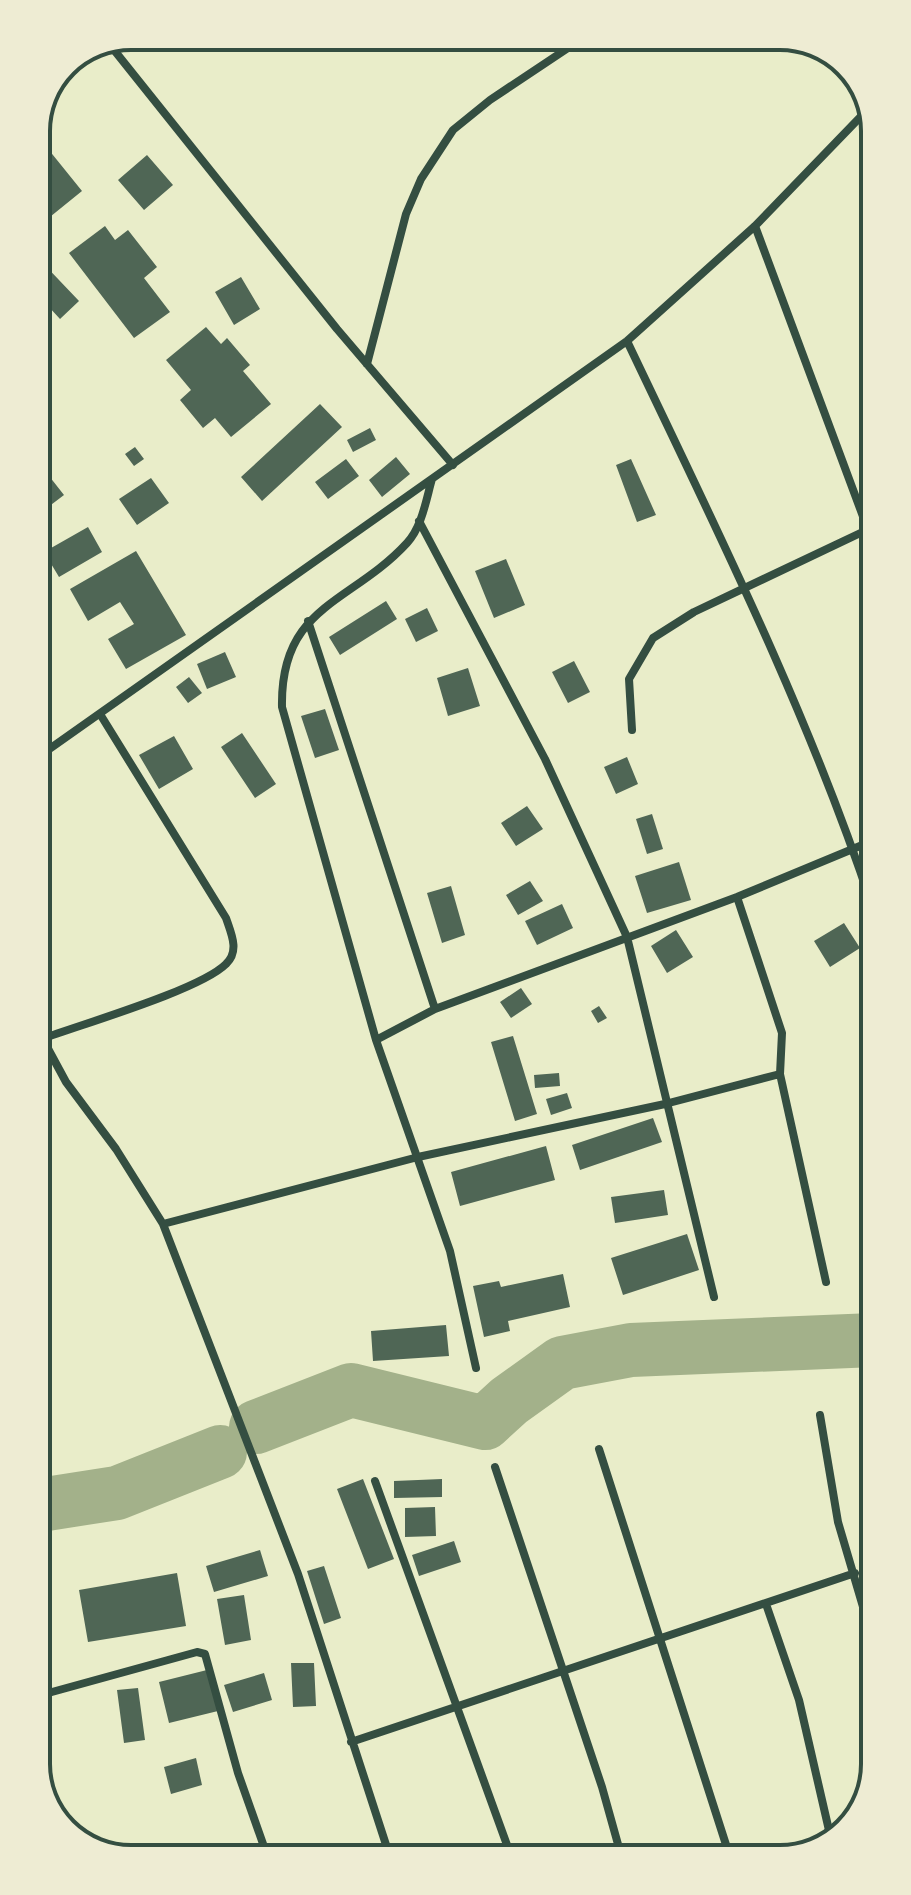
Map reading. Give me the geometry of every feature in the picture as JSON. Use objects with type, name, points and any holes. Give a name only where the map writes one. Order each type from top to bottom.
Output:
[{"type":"street","points":[[367,364],[406,214],[421,179],[453,130],[490,100],[565,50]]},
{"type":"street","points":[[116,52],[367,364],[453,465]]},
{"type":"street","points":[[50,749],[627,341],[755,226],[859,118]]},
{"type":"street","points":[[755,226],[861,508]]},
{"type":"street","points":[[627,341],[784,681],[861,873]]},
{"type":"street","points":[[432,479],[419,521],[407,544],[308,621],[285,660],[282,707],[376,1040],[450,1251],[476,1368]]},
{"type":"street","points":[[419,521],[545,759],[627,937],[714,1297]]},
{"type":"street","points":[[632,730],[629,679],[653,638],[694,612],[861,536]]},
{"type":"street","points":[[308,621],[435,1009]]},
{"type":"street","points":[[50,1033],[197,981],[228,963],[235,944],[226,918],[100,714]]},
{"type":"street","points":[[376,1040],[435,1009],[737,897],[861,846]]},
{"type":"street","points":[[737,897],[782,1033],[780,1074],[826,1282]]},
{"type":"street","points":[[50,1053],[66,1082],[116,1149],[163,1224],[298,1574],[386,1845]]},
{"type":"street","points":[[163,1224],[418,1157],[665,1104],[780,1074]]},
{"type":"street","points":[[820,1415],[838,1522],[861,1595]]},
{"type":"street","points":[[599,1449],[726,1845]]},
{"type":"street","points":[[495,1467],[564,1671],[618,1845]]},
{"type":"street","points":[[375,1481],[507,1845]]},
{"type":"street","points":[[351,1742],[855,1573]]},
{"type":"street","points":[[766,1604],[799,1700],[829,1828]]},
{"type":"street","points":[[50,1693],[197,1652],[205,1654],[238,1773],[263,1845]]},
{"type":"building","points":[[50,151],[82,191],[50,217]]},
{"type":"building","points":[[147,155],[173,185],[144,210],[118,180]]},
{"type":"building","points":[[105,226],[115,240],[128,230],[157,267],[144,278],[170,312],[134,338],[69,253]]},
{"type":"building","points":[[50,271],[79,301],[60,319],[50,308]]},
{"type":"building","points":[[241,277],[260,309],[234,325],[215,292]]},
{"type":"building","points":[[206,327],[221,344],[227,338],[250,365],[243,371],[271,404],[231,437],[215,418],[203,428],[180,400],[191,390],[166,360]]},
{"type":"building","points":[[320,404],[342,427],[262,501],[241,477]]},
{"type":"building","points":[[370,428],[376,440],[353,452],[347,440]]},
{"type":"building","points":[[135,447],[144,459],[134,466],[125,454]]},
{"type":"building","points":[[396,457],[410,474],[382,497],[369,480]]},
{"type":"building","points":[[346,459],[359,476],[328,499],[315,482]]},
{"type":"building","points":[[631,459],[656,515],[637,522],[616,465]]},
{"type":"building","points":[[50,477],[64,495],[50,506]]},
{"type":"building","points":[[151,478],[169,503],[137,525],[119,499]]},
{"type":"building","points":[[88,527],[102,552],[59,577],[50,562],[50,549]]},
{"type":"building","points":[[136,551],[186,635],[126,669],[108,639],[134,624],[120,602],[88,621],[70,589]]},
{"type":"building","points":[[506,559],[525,605],[494,618],[475,571]]},
{"type":"building","points":[[386,601],[397,619],[340,655],[329,637]]},
{"type":"building","points":[[427,608],[438,631],[416,642],[405,619]]},
{"type":"building","points":[[225,652],[236,677],[207,689],[197,664]]},
{"type":"building","points":[[574,661],[590,692],[568,703],[552,672]]},
{"type":"building","points":[[468,668],[480,706],[448,716],[437,678]]},
{"type":"building","points":[[189,677],[202,693],[188,703],[176,687]]},
{"type":"building","points":[[325,709],[339,750],[315,758],[301,716]]},
{"type":"building","points":[[242,733],[276,784],[255,798],[221,747]]},
{"type":"building","points":[[174,736],[193,769],[159,789],[139,755]]},
{"type":"building","points":[[627,757],[638,784],[616,794],[604,767]]},
{"type":"building","points":[[527,806],[543,829],[516,846],[501,823]]},
{"type":"building","points":[[652,814],[663,849],[647,854],[636,819]]},
{"type":"building","points":[[679,862],[691,900],[647,913],[635,876]]},
{"type":"building","points":[[530,881],[543,901],[518,915],[506,895]]},
{"type":"building","points":[[451,886],[465,935],[442,943],[427,893]]},
{"type":"building","points":[[562,904],[573,928],[537,945],[525,921]]},
{"type":"building","points":[[844,923],[860,948],[830,967],[814,941]]},
{"type":"building","points":[[676,930],[693,957],[667,973],[651,946]]},
{"type":"building","points":[[521,988],[532,1004],[511,1018],[500,1002]]},
{"type":"building","points":[[599,1006],[607,1018],[598,1023],[591,1011]]},
{"type":"building","points":[[513,1036],[537,1114],[515,1121],[491,1042]]},
{"type":"building","points":[[559,1073],[560,1086],[535,1088],[534,1075]]},
{"type":"building","points":[[567,1093],[572,1108],[551,1115],[546,1099]]},
{"type":"building","points":[[653,1118],[662,1142],[580,1170],[572,1145]]},
{"type":"building","points":[[546,1146],[555,1180],[460,1206],[451,1172]]},
{"type":"building","points":[[664,1190],[668,1215],[615,1223],[611,1197]]},
{"type":"building","points":[[687,1234],[699,1270],[623,1295],[611,1258]]},
{"type":"building","points":[[563,1274],[570,1307],[508,1321],[510,1331],[484,1337],[473,1286],[499,1281],[501,1287]]},
{"type":"building","points":[[446,1325],[449,1356],[373,1361],[371,1331]]},
{"type":"building","points":[[363,1479],[394,1559],[368,1569],[337,1489]]},
{"type":"building","points":[[442,1479],[442,1497],[394,1498],[394,1481]]},
{"type":"building","points":[[435,1507],[436,1536],[405,1537],[405,1508]]},
{"type":"building","points":[[454,1541],[461,1562],[419,1576],[412,1555]]},
{"type":"building","points":[[260,1550],[268,1576],[214,1592],[206,1566]]},
{"type":"building","points":[[324,1566],[341,1618],[324,1624],[307,1571]]},
{"type":"building","points":[[177,1573],[186,1626],[88,1642],[79,1590]]},
{"type":"building","points":[[244,1595],[251,1640],[225,1645],[217,1599]]},
{"type":"building","points":[[291,1663],[314,1663],[316,1706],[293,1707]]},
{"type":"building","points":[[207,1670],[218,1711],[169,1723],[159,1682]]},
{"type":"building","points":[[264,1673],[272,1700],[233,1712],[224,1685]]},
{"type":"building","points":[[138,1688],[145,1740],[124,1743],[117,1690]]},
{"type":"building","points":[[196,1758],[202,1785],[171,1794],[164,1767]]},
{"type":"waterway","points":[[256,1427],[351,1390],[485,1423],[509,1401],[562,1363],[631,1350],[861,1341]]},
{"type":"waterway","points":[[50,1503],[117,1493],[220,1452]]}]
